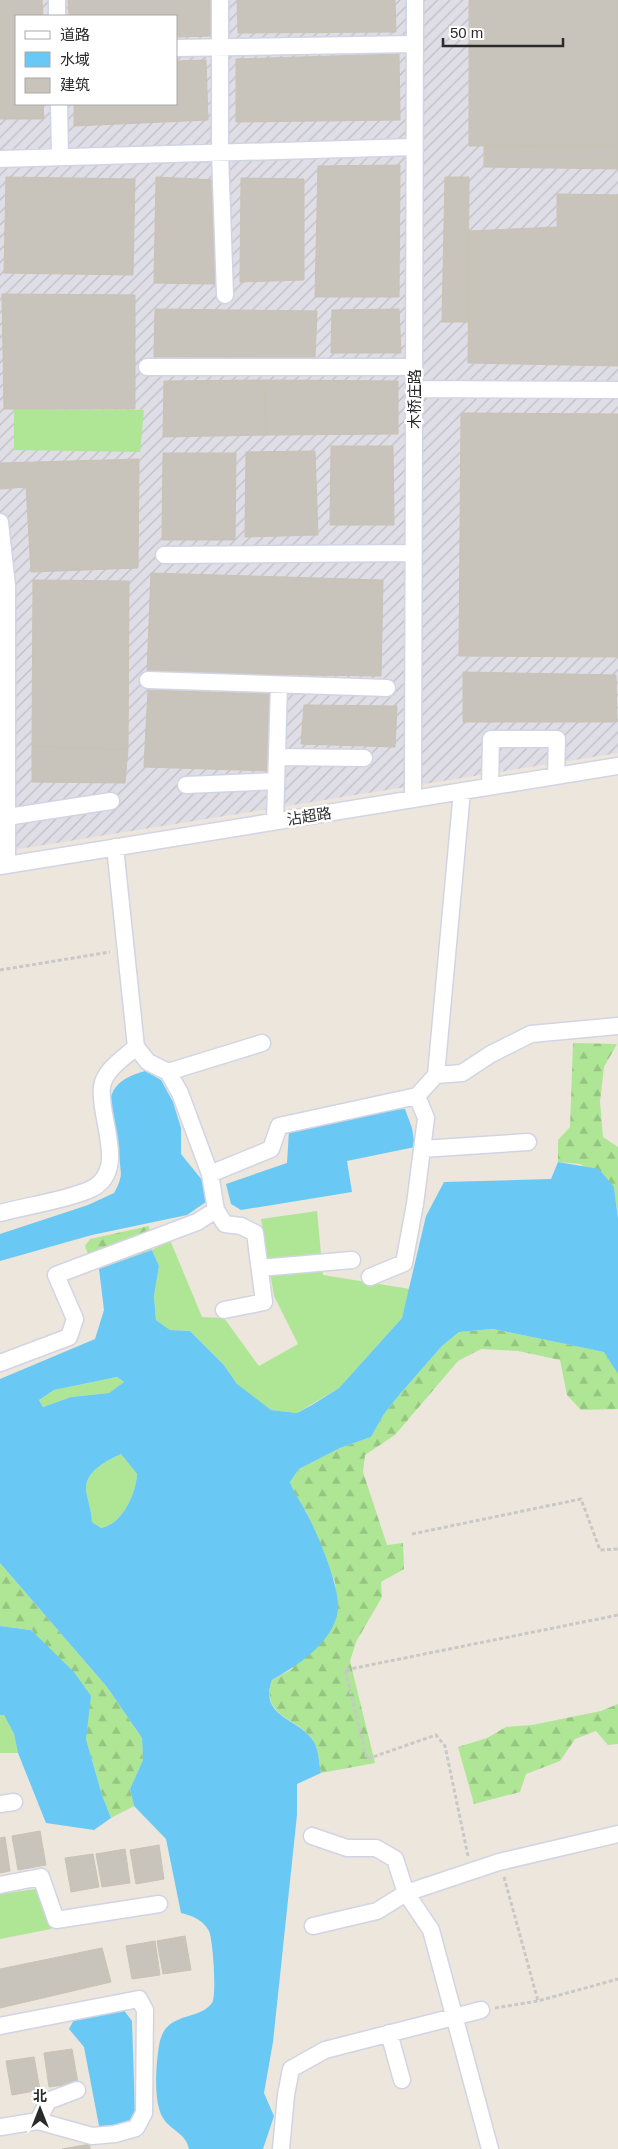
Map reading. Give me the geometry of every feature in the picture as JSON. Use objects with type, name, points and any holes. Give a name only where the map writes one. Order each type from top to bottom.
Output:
[{"type":"street","points":[[57,0],[57,15]]},
{"type":"street","points":[[220,0],[220,153],[225,295]]},
{"type":"street","name":"木桥庄路","points":[[413,799],[415,0]]},
{"type":"street","points":[[178,48],[414,44]]},
{"type":"street","points":[[59,105],[60,158]]},
{"type":"street","points":[[0,159],[414,147]]},
{"type":"street","points":[[147,367],[414,367]]},
{"type":"street","points":[[414,389],[618,390]]},
{"type":"street","points":[[0,522],[3,586],[4,865]]},
{"type":"street","points":[[164,555],[413,553]]},
{"type":"street","points":[[148,680],[387,688]]},
{"type":"street","points":[[276,821],[279,685]]},
{"type":"street","points":[[490,786],[491,739],[557,739],[556,776]]},
{"type":"street","points":[[277,757],[364,758]]},
{"type":"street","name":"沾超路","points":[[4,865],[618,766]]},
{"type":"street","points":[[186,786],[276,781]]},
{"type":"street","points":[[210,1174],[271,1149],[279,1126],[417,1096],[436,1075],[462,791]]},
{"type":"street","points":[[3,818],[111,801]]},
{"type":"street","points":[[115,847],[136,1047],[148,1062],[168,1072],[180,1093],[210,1174],[216,1210],[225,1224],[241,1226],[255,1234],[264,1302],[224,1310]]},
{"type":"street","points":[[436,1075],[462,1073],[491,1054],[531,1034],[618,1026]]},
{"type":"street","points":[[168,1072],[262,1043]]},
{"type":"street","points":[[0,1213],[90,1189],[106,1177],[111,1162],[102,1088],[106,1074],[136,1047]]},
{"type":"street","points":[[370,1277],[404,1263],[426,1118],[417,1096]]},
{"type":"street","points":[[422,1149],[528,1142]]},
{"type":"street","points":[[0,1363],[69,1337],[75,1319],[56,1275],[197,1222],[216,1210]]},
{"type":"street","points":[[260,1268],[352,1260]]},
{"type":"street","points":[[313,1926],[378,1910],[406,1892],[499,1862],[618,1834]]},
{"type":"street","points":[[312,1836],[347,1848],[376,1848],[394,1859],[406,1892],[431,1930],[490,2149]]},
{"type":"street","points":[[0,1885],[41,1877],[56,1920],[159,1904]]},
{"type":"street","points":[[0,2026],[139,1999],[144,2010],[144,2113],[136,2128],[102,2142],[92,2136],[38,2120],[0,2127]]},
{"type":"street","points":[[281,2149],[286,2095],[291,2069],[325,2050],[481,2010]]},
{"type":"street","points":[[389,2033],[402,2080]]},
{"type":"street","points":[[38,2120],[48,2101],[77,2090]]},
{"type":"path","points":[[0,970],[126,950]]},
{"type":"path","points":[[412,1534],[581,1499],[600,1550],[618,1548]]},
{"type":"path","points":[[472,1871],[445,1746],[436,1735],[367,1759],[345,1670],[618,1615]]},
{"type":"path","points":[[499,1862],[538,2001]]},
{"type":"path","points":[[481,2010],[538,2001],[618,1979]]},
{"type":"shaded area","points":[[0,0],[618,0],[618,753],[0,852]]},
{"type":"green space","points":[[14,409],[144,410],[140,452],[14,450]]},
{"type":"green space","points":[[573,1043],[617,1044],[604,1067],[600,1102],[603,1137],[618,1147],[618,1219],[614,1187],[580,1164],[558,1162],[558,1140],[570,1127]]},
{"type":"green space","points":[[317,1211],[323,1275],[410,1289],[402,1318],[339,1388],[297,1413],[271,1410],[258,1402],[237,1384],[224,1365],[190,1331],[170,1330],[156,1320],[154,1296],[159,1266],[152,1250],[170,1240],[202,1317],[224,1318],[259,1366],[298,1344],[274,1296],[261,1219]]},
{"type":"green space","points":[[149,1226],[152,1250],[99,1269],[88,1254],[85,1246],[90,1239]]},
{"type":"green space","points":[[493,1329],[605,1352],[618,1374],[618,1409],[581,1410],[567,1395],[560,1360],[518,1351],[481,1349],[458,1361],[395,1435],[365,1455],[363,1472],[387,1545],[403,1543],[404,1569],[381,1582],[382,1597],[356,1642],[350,1661],[375,1763],[321,1773],[316,1745],[300,1727],[276,1710],[271,1702],[269,1693],[272,1680],[292,1669],[338,1610],[335,1582],[306,1511],[295,1496],[290,1482],[299,1469],[340,1448],[371,1437],[384,1414],[400,1394],[442,1346],[459,1332]]},
{"type":"green space","points":[[117,1377],[124,1382],[109,1393],[71,1397],[43,1407],[39,1400],[54,1390]]},
{"type":"green space","points":[[121,1454],[137,1474],[134,1490],[127,1507],[116,1521],[101,1528],[92,1522],[86,1492],[87,1482],[94,1471]]},
{"type":"green space","points":[[0,1563],[107,1687],[142,1738],[143,1760],[130,1789],[134,1806],[111,1818],[102,1795],[86,1739],[32,1630],[0,1626]]},
{"type":"green space","points":[[618,1704],[618,1744],[608,1745],[596,1731],[575,1739],[560,1761],[526,1774],[520,1792],[474,1804],[458,1747],[487,1738],[506,1727],[532,1725],[601,1711]]},
{"type":"green space","points":[[0,1715],[4,1715],[14,1734],[18,1753],[0,1753]]},
{"type":"green space","points":[[36,1889],[51,1929],[0,1939],[0,1894]]},
{"type":"water","points":[[145,1071],[161,1080],[173,1102],[181,1128],[181,1154],[202,1180],[206,1202],[187,1215],[92,1235],[0,1261],[0,1234],[88,1205],[114,1193],[121,1173],[118,1148],[111,1119],[111,1096],[117,1086],[128,1078]]},
{"type":"water","points":[[405,1109],[412,1128],[415,1147],[347,1161],[352,1192],[241,1210],[231,1204],[226,1184],[287,1163],[289,1131],[380,1110]]},
{"type":"water","points":[[558,1162],[599,1169],[614,1187],[618,1219],[618,1374],[604,1352],[493,1329],[459,1332],[442,1346],[400,1394],[384,1414],[371,1437],[340,1448],[299,1469],[290,1482],[322,1546],[336,1589],[338,1610],[335,1622],[322,1643],[303,1660],[272,1680],[269,1693],[275,1710],[308,1734],[316,1745],[321,1773],[297,1784],[297,1815],[273,2042],[264,2093],[274,2116],[263,2149],[189,2149],[185,2139],[166,2122],[160,2111],[156,2083],[157,2063],[162,2035],[167,2027],[182,2018],[199,2013],[212,2003],[214,1979],[209,1931],[201,1921],[181,1913],[166,1839],[134,1806],[130,1789],[143,1760],[142,1738],[107,1687],[0,1563],[0,1379],[95,1339],[104,1310],[99,1269],[152,1250],[159,1266],[154,1296],[156,1320],[170,1330],[190,1331],[224,1365],[237,1384],[271,1410],[297,1413],[339,1388],[402,1318],[426,1216],[444,1182],[551,1179]],"holes":[[[117,1377],[124,1382],[109,1393],[71,1397],[43,1407],[39,1400],[54,1390]],[[121,1454],[137,1474],[134,1490],[127,1507],[116,1521],[101,1528],[92,1522],[86,1492],[87,1482],[94,1471],[110,1459]]]},
{"type":"water","points":[[0,1626],[31,1630],[74,1672],[91,1696],[86,1739],[102,1795],[111,1818],[94,1830],[46,1823],[18,1753],[14,1734],[4,1715],[0,1715]]},
{"type":"water","points":[[123,2009],[132,2021],[135,2112],[131,2122],[113,2127],[99,2126],[84,2047],[69,2029],[76,2016]]},
{"type":"building","points":[[0,0],[42,0],[43,15],[15,15],[15,105],[43,105],[44,119],[0,119]]},
{"type":"building","points":[[68,0],[210,0],[211,36],[178,37],[178,15],[69,15]]},
{"type":"building","points":[[237,0],[395,0],[396,32],[238,33]]},
{"type":"building","points":[[469,0],[618,0],[618,145],[469,146]]},
{"type":"building","points":[[399,54],[400,120],[236,122],[236,59]]},
{"type":"building","points":[[206,60],[208,120],[74,126],[74,105],[178,105],[178,61]]},
{"type":"building","points":[[618,145],[618,169],[484,167],[484,146]]},
{"type":"building","points":[[400,165],[399,297],[315,297],[318,166]]},
{"type":"building","points":[[6,177],[135,179],[133,275],[4,273]]},
{"type":"building","points":[[156,177],[216,180],[215,284],[154,283]]},
{"type":"building","points":[[445,177],[469,177],[468,322],[442,322]]},
{"type":"building","points":[[241,178],[304,179],[304,280],[240,282]]},
{"type":"building","points":[[557,194],[618,195],[618,366],[468,363],[469,231],[557,227]]},
{"type":"building","points":[[2,294],[135,295],[135,409],[4,409]]},
{"type":"building","points":[[155,309],[317,311],[315,358],[154,357]]},
{"type":"building","points":[[399,309],[401,353],[331,353],[332,310]]},
{"type":"building","points":[[264,380],[266,435],[163,437],[164,381]]},
{"type":"building","points":[[264,380],[398,381],[398,434],[266,435]]},
{"type":"building","points":[[461,413],[618,414],[618,657],[459,656]]},
{"type":"building","points":[[331,446],[393,446],[394,525],[330,525]]},
{"type":"building","points":[[315,451],[318,535],[245,537],[246,452]]},
{"type":"building","points":[[163,453],[236,453],[235,540],[162,540]]},
{"type":"building","points":[[139,459],[138,568],[31,572],[26,487],[0,489],[0,463]]},
{"type":"building","points":[[151,573],[383,580],[381,676],[147,673]]},
{"type":"building","points":[[33,580],[129,581],[128,749],[32,747]]},
{"type":"building","points":[[463,672],[616,675],[617,722],[463,722]]},
{"type":"building","points":[[148,690],[270,694],[269,771],[144,767]]},
{"type":"building","points":[[304,705],[397,706],[395,747],[301,744]]},
{"type":"building","points":[[32,747],[128,749],[125,783],[32,782]]},
{"type":"building","points":[[40,1831],[46,1865],[18,1870],[12,1836]]},
{"type":"building","points":[[5,1837],[10,1871],[0,1873],[0,1838]]},
{"type":"building","points":[[159,1845],[164,1879],[136,1884],[130,1850]]},
{"type":"building","points":[[125,1849],[130,1883],[102,1887],[96,1854]]},
{"type":"building","points":[[93,1854],[99,1887],[71,1892],[65,1858]]},
{"type":"building","points":[[185,1936],[191,1970],[163,1974],[157,1941]]},
{"type":"building","points":[[155,1941],[160,1975],[132,1979],[126,1946]]},
{"type":"building","points":[[102,1948],[111,1982],[0,2008],[0,1969]]},
{"type":"building","points":[[72,2049],[78,2083],[49,2087],[44,2053]]},
{"type":"building","points":[[34,2057],[40,2090],[12,2095],[6,2061]]},
{"type":"building","points":[[90,2144],[90,2149],[62,2149]]}]
